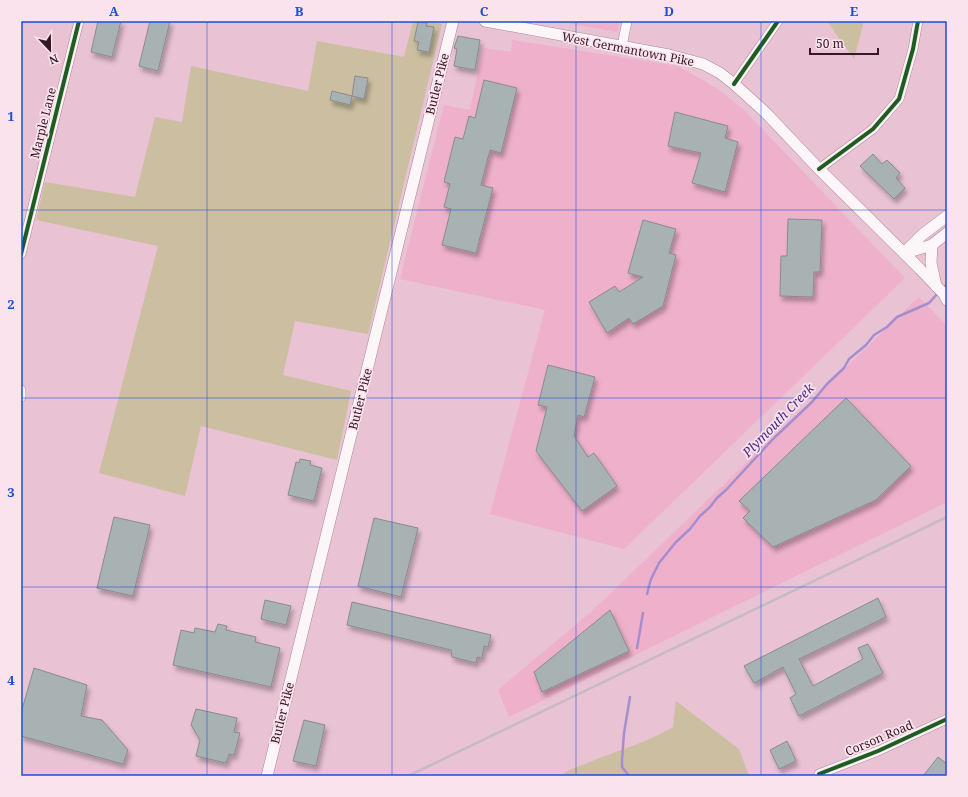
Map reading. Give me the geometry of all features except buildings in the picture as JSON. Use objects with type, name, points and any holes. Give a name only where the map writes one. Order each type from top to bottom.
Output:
[{"type":"main road","name":"Butler Pike","points":[[267,776],[452,21]]},
{"type":"main road","name":"West Germantown Pike","points":[[485,21],[669,55],[703,64],[720,73],[766,113],[819,169],[943,294]]},
{"type":"main road","points":[[904,253],[922,235],[947,216]]},
{"type":"main road","points":[[904,253],[932,245],[947,233]]},
{"type":"main road","points":[[932,245],[931,263],[943,294]]},
{"type":"street","name":"Marple Lane","points":[[21,254],[79,21]]},
{"type":"street","points":[[622,46],[627,21]]},
{"type":"street","points":[[734,84],[778,21]]},
{"type":"street","points":[[819,169],[873,129],[899,99],[913,49],[918,21]]},
{"type":"street","points":[[21,390],[21,398]]},
{"type":"street","name":"Corson Road","points":[[819,774],[878,751],[947,719]]},
{"type":"shaded area","points":[[413,21],[430,21],[442,24],[368,334],[295,321],[283,375],[351,391],[337,460],[201,426],[185,496],[99,473],[158,246],[36,220],[45,182],[135,197],[155,117],[182,122],[191,66],[308,91],[317,41],[404,57]]},
{"type":"shaded area","points":[[556,21],[620,21],[617,32]]},
{"type":"shaded area","points":[[827,21],[863,21],[854,59]]},
{"type":"shaded area","points":[[512,40],[678,66],[718,89],[745,111],[905,278],[624,549],[490,514],[545,310],[400,279],[444,105],[470,110],[483,48],[511,52]]},
{"type":"shaded area","points":[[919,297],[947,326],[947,502],[509,717],[498,690],[592,611]]},
{"type":"shaded area","points":[[676,701],[739,749],[749,776],[560,776],[567,771],[653,738],[673,727]]},
{"type":"waterway","name":"Plymouth Creek","points":[[943,289],[947,284]]},
{"type":"waterway","name":"Plymouth Creek","points":[[647,594],[651,579],[659,563],[676,542],[690,529],[700,516],[773,439],[812,402],[827,384],[844,368],[849,359],[866,345],[874,335],[887,327],[897,317],[929,303],[939,292]]},
{"type":"waterway","name":"Plymouth Creek","points":[[637,648],[643,613]]},
{"type":"waterway","name":"Plymouth Creek","points":[[629,776],[622,767],[622,760],[624,733],[630,697]]},
{"type":"railway","points":[[408,776],[947,517]]},
{"type":"cycle path","points":[[21,254],[79,21]]},
{"type":"cycle path","points":[[734,84],[778,21]]},
{"type":"cycle path","points":[[819,169],[873,129],[899,99],[913,49],[918,21]]},
{"type":"cycle path","points":[[819,774],[878,751],[947,719]]}]
